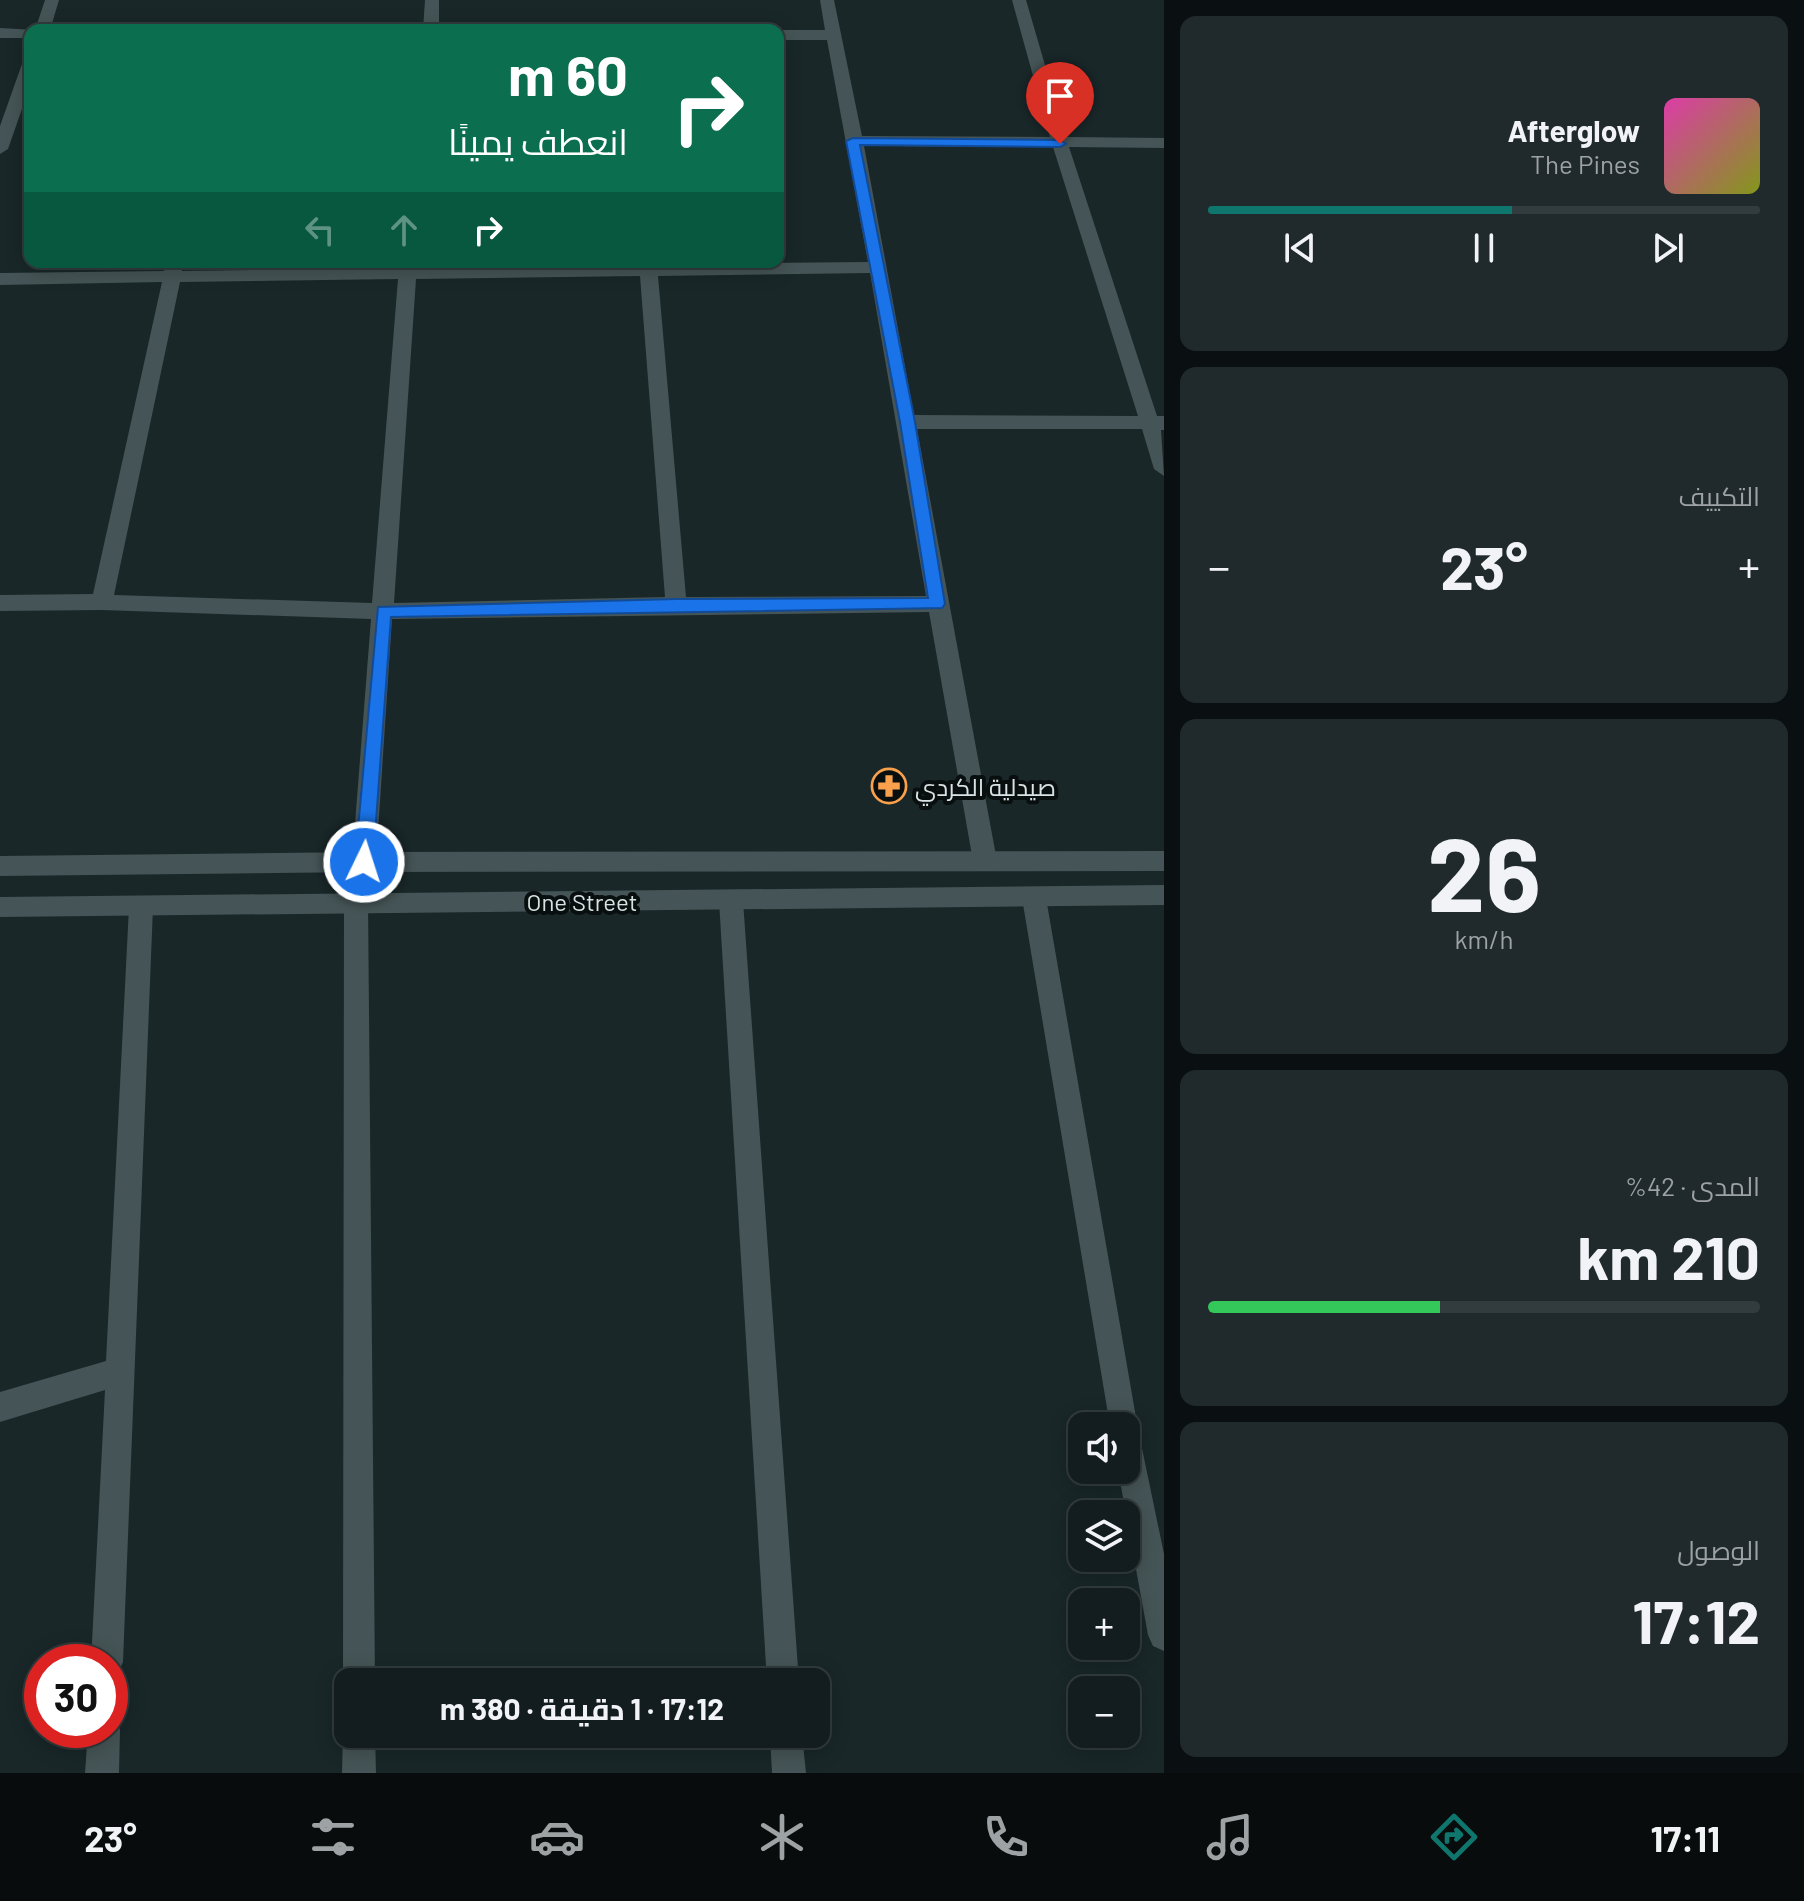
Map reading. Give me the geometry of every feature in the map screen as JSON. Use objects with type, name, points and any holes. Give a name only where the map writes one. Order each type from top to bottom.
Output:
[{"type":"street","points":[[44,24],[52,0]]},
{"type":"street","points":[[431,24],[432,0]]},
{"type":"street","points":[[827,0],[907,422],[985,861]]},
{"type":"street","points":[[1019,0],[1060,144],[1157,423],[1164,469]]},
{"type":"street","points":[[0,33],[24,33]]},
{"type":"street","points":[[784,35],[834,35]]},
{"type":"street","points":[[0,149],[24,81]]},
{"type":"street","points":[[853,141],[1164,143]]},
{"type":"street","points":[[784,267],[877,267]]},
{"type":"street","points":[[0,279],[173,268],[102,602]]},
{"type":"street","points":[[364,862],[407,268]]},
{"type":"street","points":[[648,268],[676,605]]},
{"type":"street","points":[[907,422],[1157,423]]},
{"type":"street","points":[[0,603],[102,602],[383,611],[937,604]]},
{"type":"street","name":"One Street","points":[[0,866],[364,862],[1164,861]]},
{"type":"street","name":"One Street","points":[[0,907],[1164,895]]},
{"type":"street","points":[[1034,898],[1123,1412]]},
{"type":"street","points":[[356,901],[359,1668]]},
{"type":"street","points":[[731,901],[782,1668]]},
{"type":"street","points":[[108,1644],[117,1372],[141,907]]},
{"type":"street","points":[[0,1407],[117,1372]]},
{"type":"street","points":[[1139,1484],[1154,1539],[1164,1635]]},
{"type":"street","points":[[102,1773],[103,1748]]},
{"type":"street","points":[[359,1748],[359,1773]]},
{"type":"street","points":[[787,1748],[789,1773]]},
{"type":"place","name":"صيدلية الكردي","points":[[889,786]]},
{"type":"route","points":[[364,862],[383,611],[937,604],[907,422],[853,141],[1060,144]]}]
